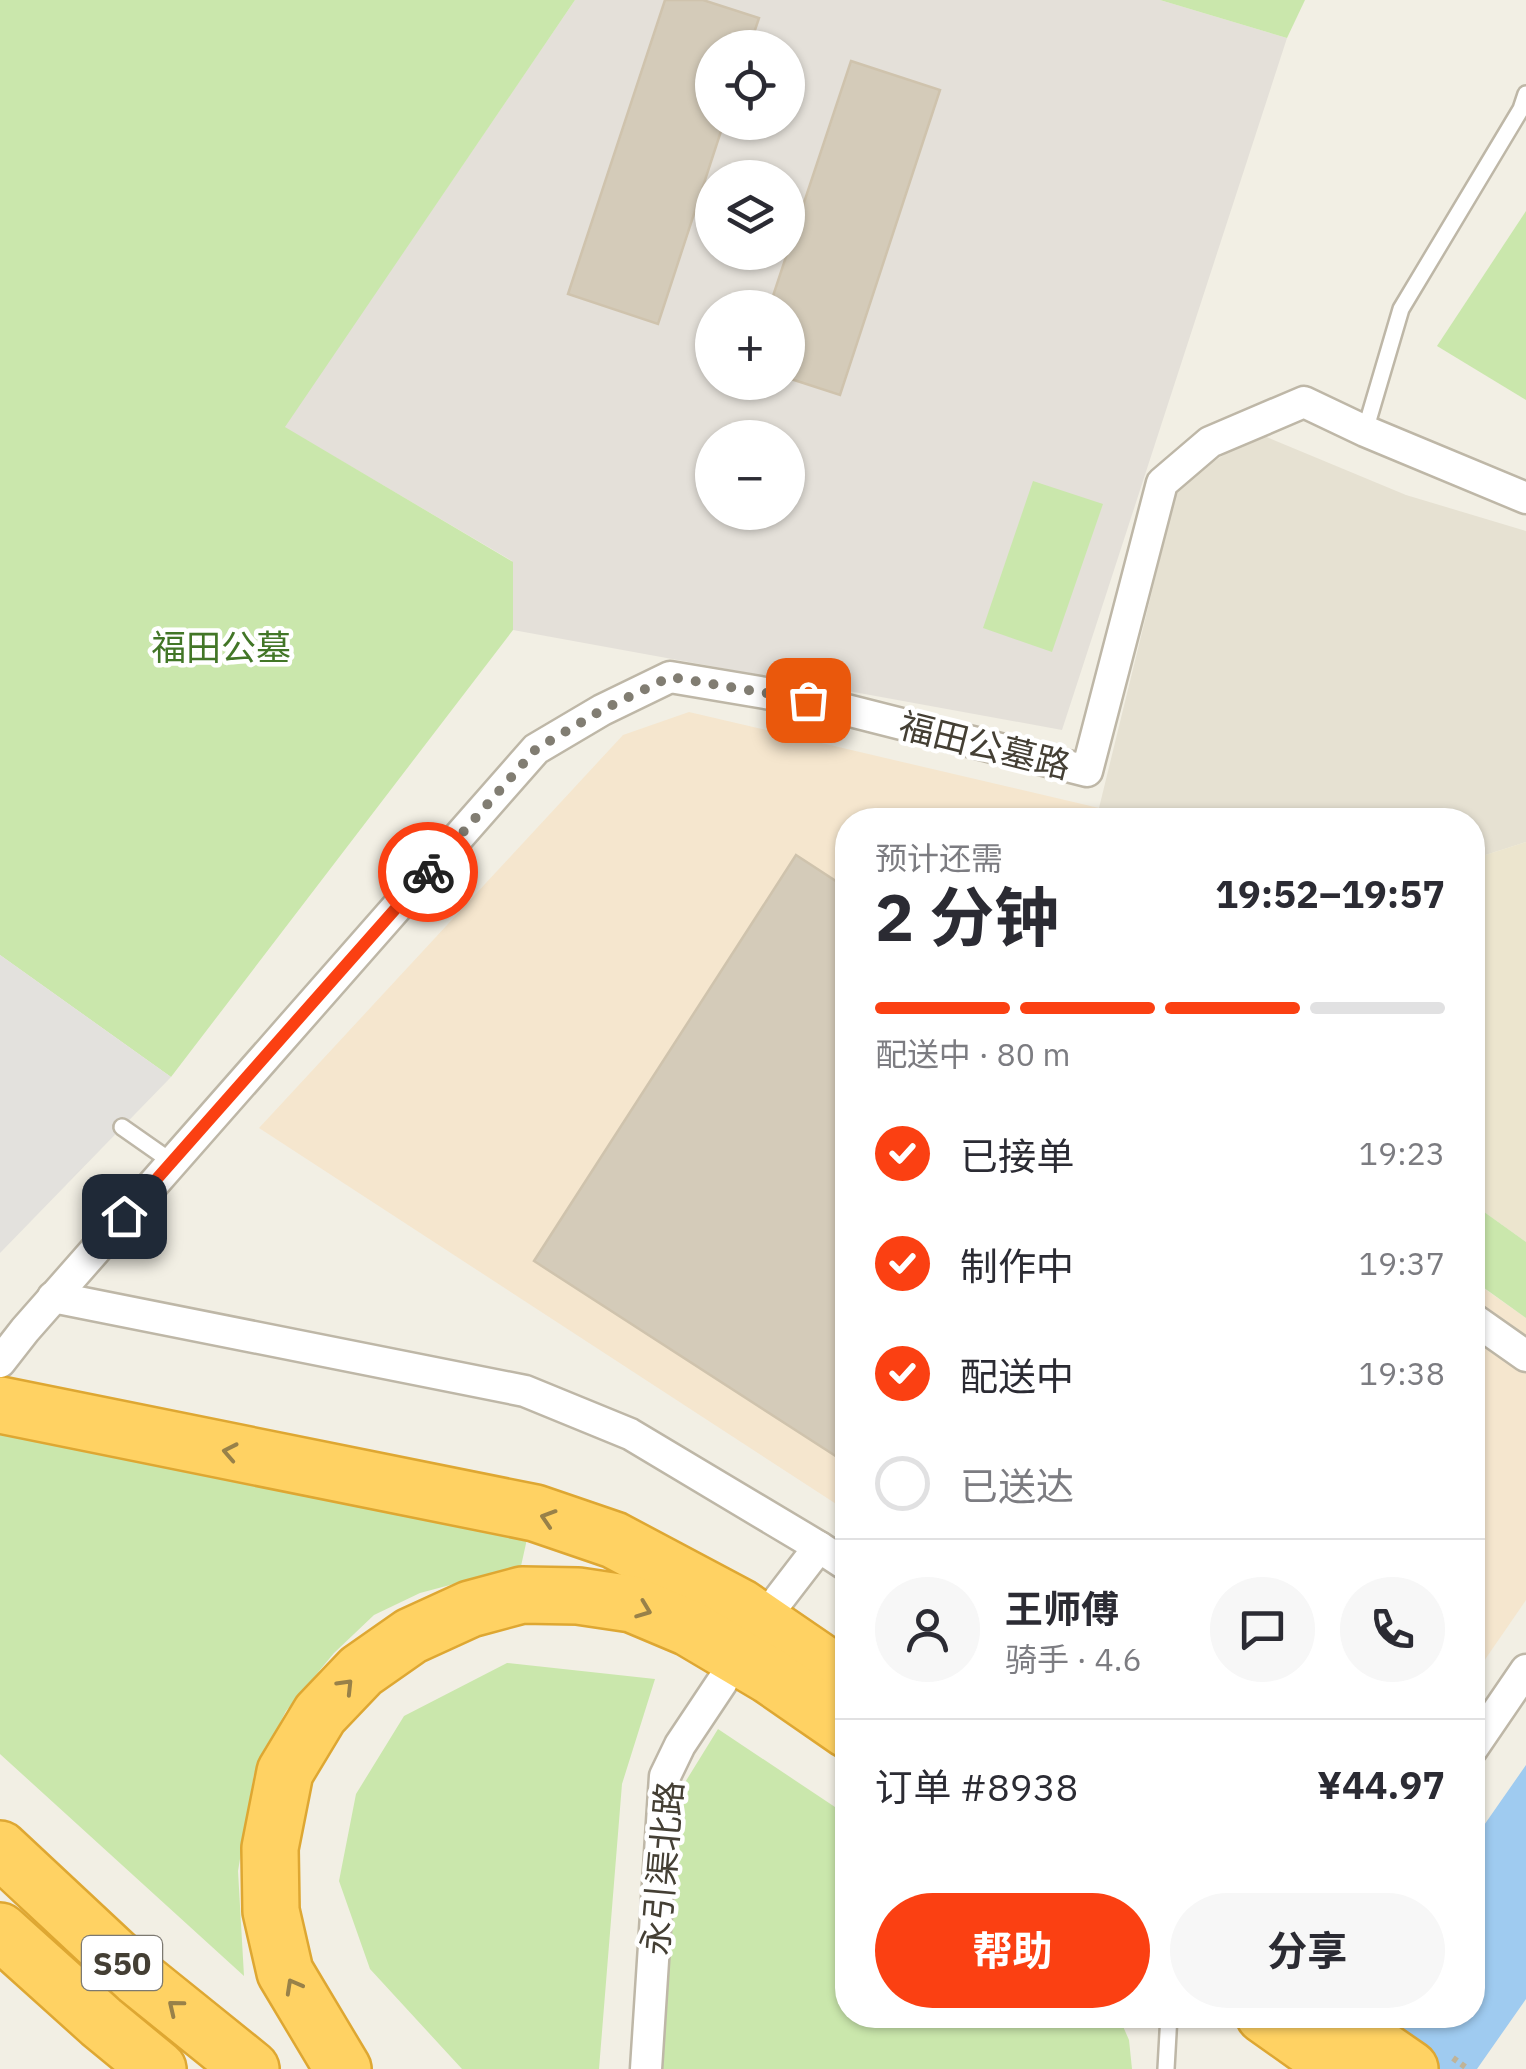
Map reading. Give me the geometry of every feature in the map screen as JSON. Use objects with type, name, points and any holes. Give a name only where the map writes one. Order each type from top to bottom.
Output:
[{"type":"highway","points":[[12,1408],[536,1514],[614,1540],[740,1607],[835,1672]]},
{"type":"highway","points":[[343,2069],[285,1972],[271,1911],[270,1848],[285,1772],[320,1714],[361,1671],[412,1636],[470,1608],[522,1595],[578,1596],[632,1604],[689,1628],[770,1676],[835,1721]]},
{"type":"highway","name":"S50","points":[[0,1850],[138,1977],[251,2069]]},
{"type":"highway","name":"S50","points":[[0,1931],[158,2069]]},
{"type":"highway","points":[[1301,2028],[1340,2069]]},
{"type":"highway","points":[[1314,2028],[1410,2069]]},
{"type":"street","name":"福田公墓路","points":[[0,1362],[536,749],[602,710],[670,677],[808,700],[1087,771],[1162,484],[1210,442],[1304,402],[1526,498]]},
{"type":"street","points":[[53,1298],[525,1392],[630,1434],[835,1557]]},
{"type":"street","points":[[1485,1327],[1526,1356]]},
{"type":"street","points":[[779,1598],[819,1547]]},
{"type":"street","points":[[1485,1730],[1526,1670]]},
{"type":"street","name":"永引渠北路","points":[[646,2069],[666,1776],[680,1745],[722,1682]]},
{"type":"lane","points":[[1364,431],[1401,309],[1526,94]]},
{"type":"lane","points":[[122,1127],[172,1162]]},
{"type":"lane","points":[[1166,2069],[1168,2028]]},
{"type":"shaded area","points":[[575,0],[1160,0],[1287,38],[1062,730],[513,630],[512,561],[284,427]]},
{"type":"shaded area","points":[[1257,433],[1406,495],[1526,531],[1526,842],[1485,855],[1485,808],[1099,808],[1178,485]]},
{"type":"shaded area","points":[[689,712],[1099,808],[835,808],[835,1503],[259,1128],[623,735]]},
{"type":"shaded area","points":[[1526,842],[1526,1242],[1485,1213],[1485,855]]},
{"type":"shaded area","points":[[0,955],[171,1077],[0,1253]]},
{"type":"shaded area","points":[[1485,1289],[1526,1318],[1526,1600],[1485,1660]]},
{"type":"green space","name":"福田公墓","points":[[0,0],[575,0],[285,427],[513,562],[513,630],[171,1077],[0,955]]},
{"type":"green space","points":[[1160,0],[1305,0],[1287,38]]},
{"type":"green space","points":[[1526,211],[1526,400],[1437,346]]},
{"type":"green space","points":[[1033,481],[1103,504],[1052,652],[983,628]]},
{"type":"green space","points":[[1485,1213],[1526,1242],[1526,1318],[1485,1289]]},
{"type":"green space","points":[[0,1427],[527,1539],[521,1566],[420,1593],[374,1615],[334,1653],[286,1711],[254,1774],[238,1871],[244,1976],[0,1754]]},
{"type":"green space","points":[[507,1663],[655,1679],[622,1784],[599,2069],[462,2069],[370,1969],[339,1881],[356,1794],[404,1716]]},
{"type":"green space","points":[[718,1729],[835,1807],[835,2028],[1124,2028],[1132,2069],[661,2069],[684,1784]]},
{"type":"water","points":[[1526,1765],[1526,1999],[1477,2069],[1314,2069],[1342,2028],[1485,2028],[1485,1824]]},
{"type":"building","points":[[665,0],[703,0],[759,18],[755,30],[695,30],[695,140],[718,140],[712,160],[695,160],[695,211],[658,324],[568,294]]},
{"type":"building","points":[[851,61],[940,90],[840,395],[805,384],[805,290],[775,290],[782,270],[805,270],[805,200]]},
{"type":"building","points":[[796,855],[835,880],[835,1456],[534,1261]]},
{"type":"way so far","points":[[428,872],[536,749],[602,710],[670,677],[808,700]]},
{"type":"route","points":[[124,1216],[428,872]]}]
